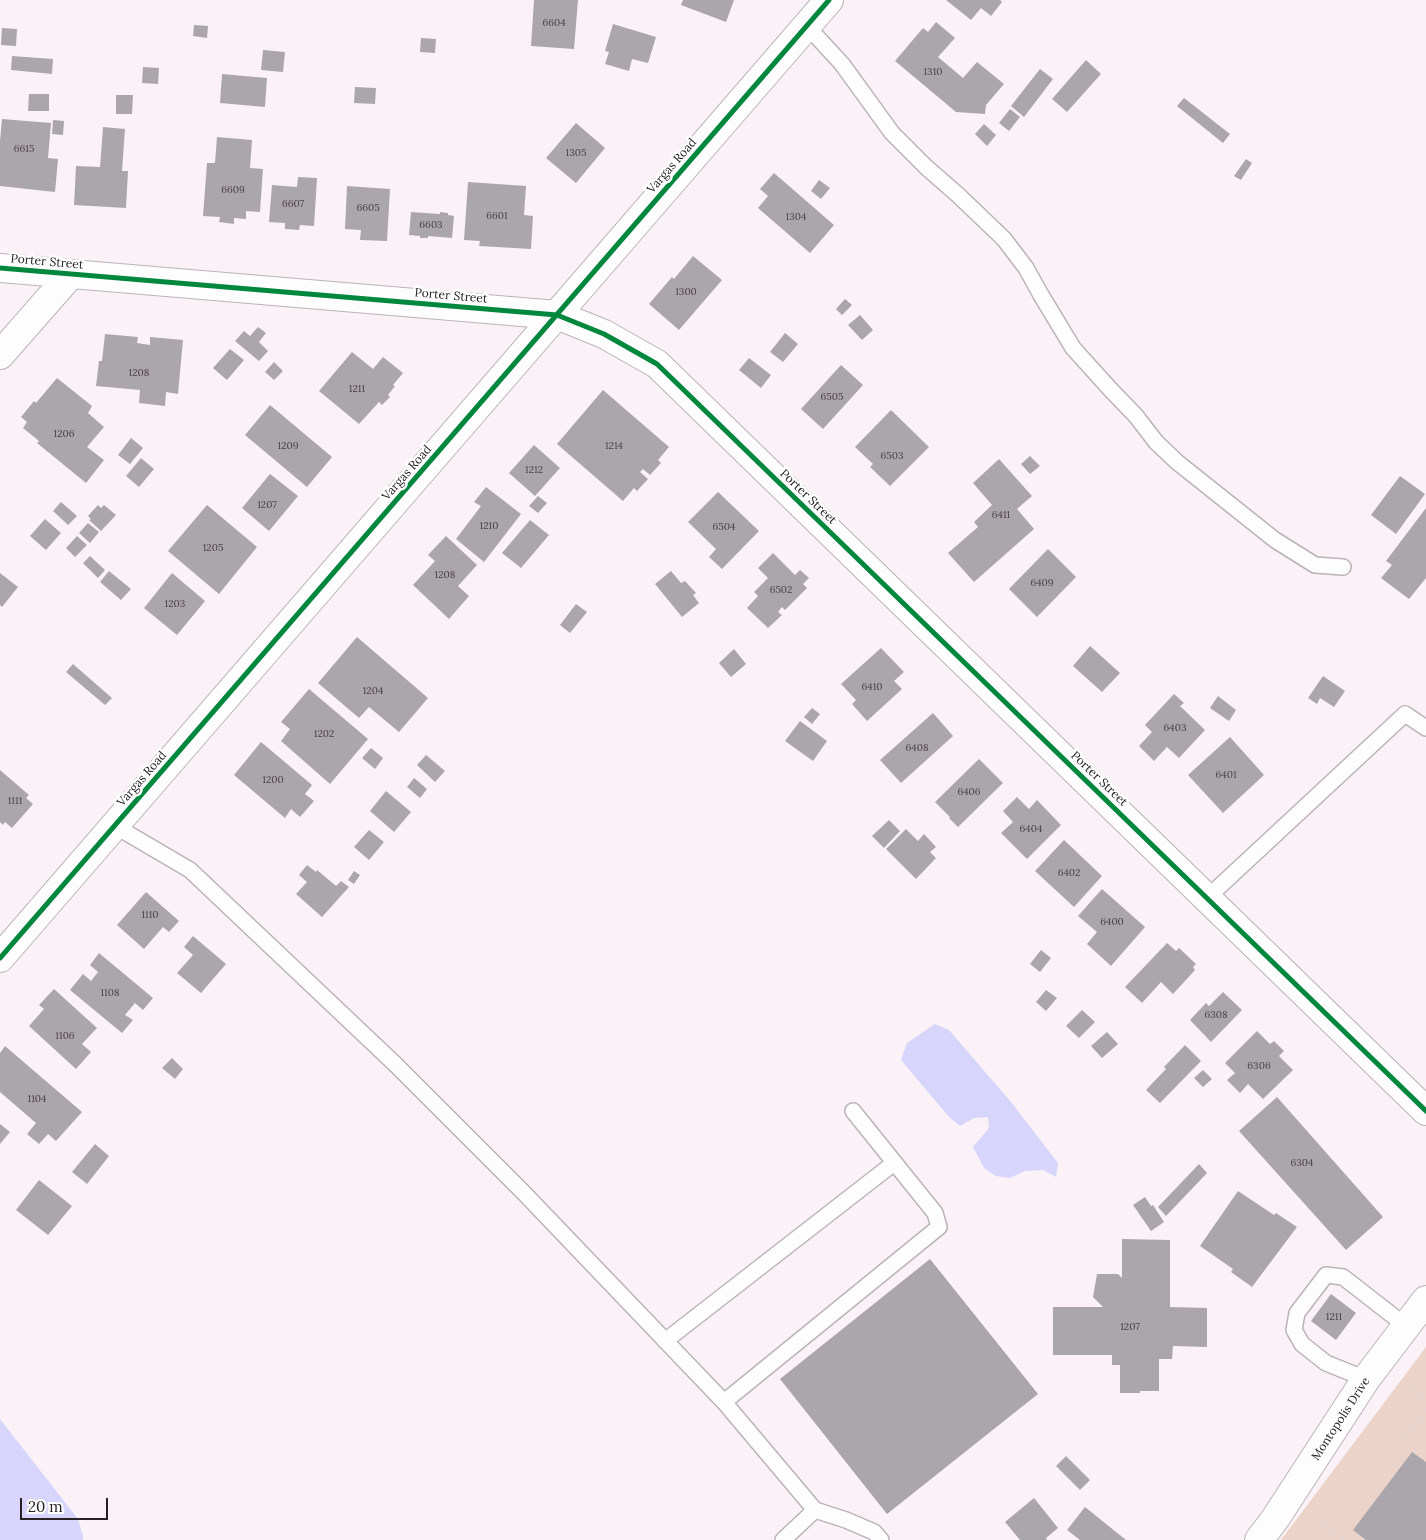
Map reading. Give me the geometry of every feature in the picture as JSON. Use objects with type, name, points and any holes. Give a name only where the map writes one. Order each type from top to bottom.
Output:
[{"type":"street","name":"Vargas Road","points":[[0,958],[829,0]]},
{"type":"street","name":"Porter Street","points":[[0,268],[557,315],[604,334],[656,364],[1426,1111]]},
{"type":"street","points":[[0,355],[71,274]]},
{"type":"street","name":"Montopolis Drive","points":[[1259,1540],[1275,1519],[1366,1379],[1426,1300]]},
{"type":"lane","points":[[807,26],[842,64],[892,133],[1004,239],[1026,268],[1073,348],[1136,416],[1156,442],[1177,462],[1275,540],[1315,565],[1343,567]]},
{"type":"lane","points":[[1207,898],[1405,714],[1426,728]]},
{"type":"lane","points":[[115,826],[190,870],[395,1064],[523,1192],[724,1402],[815,1510],[874,1532],[881,1540]]},
{"type":"lane","points":[[724,1402],[939,1227],[935,1213],[853,1111]]},
{"type":"lane","points":[[666,1341],[894,1163]]},
{"type":"lane","points":[[1366,1379],[1326,1363],[1302,1344],[1294,1330],[1297,1313],[1326,1275],[1343,1278],[1406,1326]]},
{"type":"lane","points":[[783,1540],[815,1510]]},
{"type":"path","points":[[1411,1388],[1426,1399]]},
{"type":"path","points":[[1404,1437],[1426,1409]]},
{"type":"path","points":[[1314,1517],[1344,1540]]},
{"type":"shaded area","points":[[1426,1347],[1426,1540],[1281,1540]]},
{"type":"water","points":[[935,1024],[949,1030],[1011,1102],[1058,1163],[1056,1177],[1043,1170],[1025,1171],[1010,1178],[996,1176],[984,1168],[973,1147],[989,1128],[988,1117],[974,1118],[960,1126],[949,1117],[901,1060],[907,1043]]},
{"type":"water","points":[[0,1419],[78,1519],[83,1540],[0,1540]]},
{"type":"building","points":[[534,0],[578,0],[574,49],[531,46]]},
{"type":"building","points":[[683,0],[734,0],[726,22],[681,5]]},
{"type":"building","points":[[946,0],[1000,0],[1002,2],[991,16],[981,8],[971,20]]},
{"type":"building","points":[[936,22],[955,38],[938,57],[963,78],[977,62],[1004,84],[986,105],[985,114],[956,112],[895,61],[923,28],[928,32]]},
{"type":"building","points":[[613,24],[656,37],[648,63],[632,59],[629,71],[605,64],[609,52],[605,51]]},
{"type":"building","points":[[194,25],[208,26],[207,38],[193,36]]},
{"type":"building","points":[[2,28],[17,29],[16,46],[1,45]]},
{"type":"building","points":[[421,38],[436,39],[435,53],[420,52]]},
{"type":"building","points":[[263,50],[285,52],[283,72],[261,70]]},
{"type":"building","points":[[12,56],[53,59],[52,74],[11,70]]},
{"type":"building","points":[[1086,60],[1101,74],[1067,112],[1052,99]]},
{"type":"building","points":[[143,67],[159,68],[158,84],[142,83]]},
{"type":"building","points":[[1040,69],[1053,79],[1024,117],[1011,106]]},
{"type":"building","points":[[222,74],[267,78],[265,107],[220,103]]},
{"type":"building","points":[[355,87],[376,88],[375,104],[354,103]]},
{"type":"building","points":[[29,94],[49,94],[49,111],[28,111]]},
{"type":"building","points":[[116,95],[133,95],[132,114],[116,114]]},
{"type":"building","points":[[1184,98],[1230,134],[1223,143],[1177,106]]},
{"type":"building","points":[[1010,109],[1020,117],[1009,131],[999,123]]},
{"type":"building","points":[[2,119],[51,123],[48,158],[58,159],[55,192],[0,186]]},
{"type":"building","points":[[53,120],[64,121],[63,135],[52,134]]},
{"type":"building","points":[[576,123],[605,148],[576,183],[546,158]]},
{"type":"building","points":[[984,124],[996,135],[987,146],[975,134]]},
{"type":"building","points":[[103,127],[125,129],[122,171],[128,171],[126,208],[74,205],[76,166],[100,167]]},
{"type":"building","points":[[217,137],[252,140],[250,168],[263,169],[260,212],[246,211],[246,219],[234,218],[234,224],[219,222],[220,217],[203,216],[207,163],[215,163]]},
{"type":"building","points":[[1246,159],[1252,163],[1241,180],[1234,176]]},
{"type":"building","points":[[774,173],[834,225],[810,253],[758,208],[768,196],[760,189]]},
{"type":"building","points":[[298,177],[317,178],[314,226],[300,225],[299,230],[285,229],[285,223],[269,222],[272,185],[297,187]]},
{"type":"building","points":[[819,180],[830,188],[821,199],[811,191]]},
{"type":"building","points":[[468,182],[526,186],[524,215],[533,216],[531,249],[479,246],[480,241],[464,240]]},
{"type":"building","points":[[347,186],[390,189],[387,241],[360,240],[361,230],[345,229]]},
{"type":"building","points":[[411,212],[440,214],[440,212],[454,216],[452,238],[428,236],[428,238],[420,238],[420,236],[409,235]]},
{"type":"building","points":[[693,256],[722,280],[679,330],[649,304],[672,277],[674,279]]},
{"type":"building","points":[[845,299],[852,305],[842,315],[836,309]]},
{"type":"building","points":[[860,315],[873,330],[862,340],[848,325]]},
{"type":"building","points":[[258,327],[266,333],[259,342],[268,351],[259,361],[235,341],[244,331],[250,336]]},
{"type":"building","points":[[785,333],[798,344],[783,362],[770,352]]},
{"type":"building","points":[[105,334],[138,337],[137,343],[150,345],[150,337],[183,340],[178,394],[166,392],[165,406],[139,403],[140,390],[96,386],[99,361],[102,361]]},
{"type":"building","points":[[230,349],[244,360],[227,380],[213,368]]},
{"type":"building","points":[[352,352],[373,369],[383,357],[403,373],[393,385],[395,386],[388,395],[390,397],[382,405],[379,402],[359,424],[319,391]]},
{"type":"building","points":[[749,358],[771,375],[761,388],[739,370]]},
{"type":"building","points":[[274,362],[283,371],[274,380],[265,372]]},
{"type":"building","points":[[841,365],[863,385],[823,429],[801,409]]},
{"type":"building","points":[[57,378],[92,406],[88,413],[104,427],[87,447],[104,460],[86,483],[37,443],[39,441],[23,428],[27,422],[21,417],[34,401],[36,403]]},
{"type":"building","points":[[603,390],[669,447],[658,460],[661,463],[650,475],[643,469],[640,472],[648,479],[637,491],[634,488],[623,501],[557,444]]},
{"type":"building","points":[[270,405],[332,457],[307,487],[245,435]]},
{"type":"building","points":[[891,410],[929,447],[890,486],[870,467],[873,464],[855,447]]},
{"type":"building","points":[[131,438],[143,448],[130,464],[118,455]]},
{"type":"building","points":[[534,445],[560,468],[535,496],[509,473]]},
{"type":"building","points":[[1030,456],[1040,466],[1030,474],[1021,464]]},
{"type":"building","points":[[141,458],[154,469],[139,487],[126,476]]},
{"type":"building","points":[[999,459],[1032,496],[1017,509],[1034,529],[974,582],[948,553],[978,527],[974,522],[992,505],[973,483]]},
{"type":"building","points":[[270,474],[298,496],[269,531],[242,508]]},
{"type":"building","points":[[1400,476],[1425,494],[1396,534],[1371,515]]},
{"type":"building","points":[[486,487],[521,514],[484,562],[456,539],[481,506],[474,502]]},
{"type":"building","points":[[718,492],[759,531],[722,569],[709,557],[716,549],[688,522]]},
{"type":"building","points":[[538,496],[547,503],[538,513],[529,506]]},
{"type":"building","points":[[61,502],[77,516],[68,525],[53,511]]},
{"type":"building","points":[[98,505],[101,508],[104,505],[116,515],[101,531],[89,520],[91,519],[88,516]]},
{"type":"building","points":[[207,505],[257,547],[219,594],[168,551]]},
{"type":"building","points":[[1426,508],[1426,578],[1409,599],[1381,578],[1392,565],[1386,561]]},
{"type":"building","points":[[45,519],[61,533],[46,550],[30,536]]},
{"type":"building","points":[[530,520],[549,535],[521,568],[502,553]]},
{"type":"building","points":[[88,523],[99,532],[90,543],[79,533]]},
{"type":"building","points":[[77,536],[87,545],[75,557],[66,548]]},
{"type":"building","points":[[446,536],[477,565],[458,586],[469,596],[449,619],[413,585],[435,561],[428,555]]},
{"type":"building","points":[[1048,549],[1076,577],[1037,617],[1009,589]]},
{"type":"building","points":[[773,553],[795,575],[800,570],[809,578],[803,584],[807,588],[785,610],[782,607],[778,612],[782,615],[768,628],[747,608],[758,596],[754,592],[768,578],[758,568]]},
{"type":"building","points":[[90,556],[105,570],[98,578],[83,563]]},
{"type":"building","points":[[109,571],[131,589],[121,600],[100,582]]},
{"type":"building","points":[[671,571],[681,583],[685,581],[696,593],[693,595],[699,603],[682,617],[655,584]]},
{"type":"building","points":[[0,573],[18,587],[2,607],[0,605]]},
{"type":"building","points":[[172,573],[205,601],[177,635],[144,608]]},
{"type":"building","points":[[576,604],[587,612],[570,633],[560,625]]},
{"type":"building","points":[[357,637],[428,698],[399,732],[369,707],[359,718],[318,683]]},
{"type":"building","points":[[1090,646],[1120,673],[1102,692],[1073,666]]},
{"type":"building","points":[[881,648],[904,672],[894,681],[902,689],[867,721],[852,704],[856,700],[841,684]]},
{"type":"building","points":[[734,649],[746,664],[731,677],[719,663]]},
{"type":"building","points":[[73,664],[112,698],[105,705],[66,672]]},
{"type":"building","points":[[1323,676],[1345,691],[1334,707],[1320,698],[1317,704],[1308,698]]},
{"type":"building","points":[[309,689],[368,739],[330,784],[281,741],[290,729],[281,722]]},
{"type":"building","points":[[1174,694],[1184,703],[1180,706],[1205,730],[1179,758],[1167,747],[1154,761],[1139,746],[1152,732],[1145,725]]},
{"type":"building","points":[[1218,696],[1236,710],[1229,721],[1210,708]]},
{"type":"building","points":[[812,708],[820,714],[812,724],[804,717]]},
{"type":"building","points":[[933,713],[953,736],[901,783],[880,760]]},
{"type":"building","points":[[800,721],[827,741],[813,761],[785,741]]},
{"type":"building","points":[[1230,737],[1264,775],[1223,813],[1188,775]]},
{"type":"building","points":[[261,742],[312,785],[305,794],[314,801],[300,817],[291,809],[285,818],[234,775]]},
{"type":"building","points":[[371,748],[383,758],[375,769],[362,758]]},
{"type":"building","points":[[426,755],[445,771],[435,782],[417,765]]},
{"type":"building","points":[[979,759],[1003,783],[958,827],[935,802]]},
{"type":"building","points":[[0,770],[29,795],[26,798],[33,804],[12,828],[5,822],[3,825],[0,822]]},
{"type":"building","points":[[414,778],[427,789],[420,798],[407,787]]},
{"type":"building","points":[[386,791],[411,812],[394,832],[370,811]]},
{"type":"building","points":[[1017,797],[1029,809],[1037,800],[1061,825],[1027,859],[1001,833],[1013,822],[1003,811]]},
{"type":"building","points":[[889,820],[900,831],[884,848],[872,836]]},
{"type":"building","points":[[906,829],[918,841],[924,834],[936,847],[930,852],[936,858],[916,879],[886,849]]},
{"type":"building","points":[[369,830],[384,842],[369,860],[354,847]]},
{"type":"building","points":[[1064,840],[1102,876],[1074,907],[1035,871]]},
{"type":"building","points":[[307,865],[316,872],[317,870],[336,886],[341,881],[349,887],[322,917],[296,894],[307,882],[299,875]]},
{"type":"building","points":[[354,871],[360,875],[354,884],[348,880]]},
{"type":"building","points":[[1102,889],[1145,927],[1111,966],[1087,944],[1097,932],[1078,916]]},
{"type":"building","points":[[146,892],[179,921],[169,932],[163,927],[144,949],[117,925]]},
{"type":"building","points":[[193,936],[226,964],[201,993],[177,973],[193,955],[184,947]]},
{"type":"building","points":[[1167,943],[1176,951],[1179,948],[1196,964],[1193,967],[1195,970],[1173,994],[1161,982],[1142,1003],[1125,987]]},
{"type":"building","points":[[1041,950],[1051,958],[1040,972],[1030,964]]},
{"type":"building","points":[[99,953],[153,998],[143,1010],[135,1003],[125,1015],[133,1020],[122,1033],[70,990],[83,974],[91,981],[98,972],[90,965]]},
{"type":"building","points":[[54,989],[97,1028],[82,1044],[91,1052],[76,1069],[29,1026],[44,1009],[39,1005]]},
{"type":"building","points":[[1046,990],[1057,998],[1046,1011],[1036,1002]]},
{"type":"building","points":[[1223,992],[1242,1010],[1211,1042],[1190,1020],[1206,1003],[1209,1006]]},
{"type":"building","points":[[1082,1010],[1095,1022],[1079,1038],[1066,1026]]},
{"type":"building","points":[[1257,1031],[1270,1044],[1274,1041],[1284,1051],[1279,1056],[1293,1070],[1263,1099],[1248,1084],[1240,1093],[1227,1080],[1235,1073],[1225,1063]]},
{"type":"building","points":[[1107,1032],[1118,1044],[1102,1058],[1091,1046]]},
{"type":"building","points":[[1185,1045],[1201,1061],[1160,1103],[1146,1090]]},
{"type":"building","points":[[5,1046],[82,1112],[56,1141],[48,1134],[39,1144],[27,1134],[36,1123],[0,1092],[0,1053]]},
{"type":"building","points":[[172,1058],[183,1069],[175,1079],[162,1068]]},
{"type":"building","points":[[1203,1070],[1212,1079],[1203,1087],[1194,1078]]},
{"type":"building","points":[[1277,1097],[1383,1217],[1346,1250],[1239,1131]]},
{"type":"building","points":[[0,1124],[10,1132],[0,1144]]},
{"type":"building","points":[[95,1144],[109,1156],[87,1184],[72,1172]]},
{"type":"building","points":[[1199,1164],[1207,1173],[1166,1216],[1158,1207]]},
{"type":"building","points":[[39,1180],[72,1206],[48,1235],[16,1210]]},
{"type":"building","points":[[1238,1191],[1274,1215],[1276,1213],[1297,1227],[1252,1287],[1231,1272],[1233,1269],[1200,1246]]},
{"type":"building","points":[[1145,1197],[1151,1206],[1153,1205],[1164,1222],[1151,1231],[1133,1205]]},
{"type":"building","points":[[1122,1239],[1170,1240],[1170,1307],[1207,1308],[1207,1347],[1173,1346],[1172,1359],[1159,1359],[1159,1391],[1120,1393],[1120,1365],[1112,1365],[1112,1355],[1053,1355],[1053,1307],[1103,1307],[1093,1297],[1097,1274],[1118,1274],[1122,1278]]},
{"type":"building","points":[[930,1259],[1038,1394],[887,1514],[780,1379]]},
{"type":"building","points":[[1331,1294],[1356,1313],[1336,1340],[1311,1321]]},
{"type":"building","points":[[1412,1452],[1426,1462],[1426,1540],[1366,1540],[1353,1530]]},
{"type":"building","points":[[1066,1456],[1090,1480],[1080,1490],[1056,1466]]},
{"type":"building","points":[[1034,1498],[1058,1528],[1046,1538],[1047,1540],[1020,1540],[1005,1522]]},
{"type":"building","points":[[1085,1507],[1126,1540],[1080,1540],[1067,1530]]},
{"type":"cycle path","points":[[0,958],[829,0]]},
{"type":"cycle path","points":[[0,268],[557,315],[604,334],[657,364],[1426,1111]]}]
